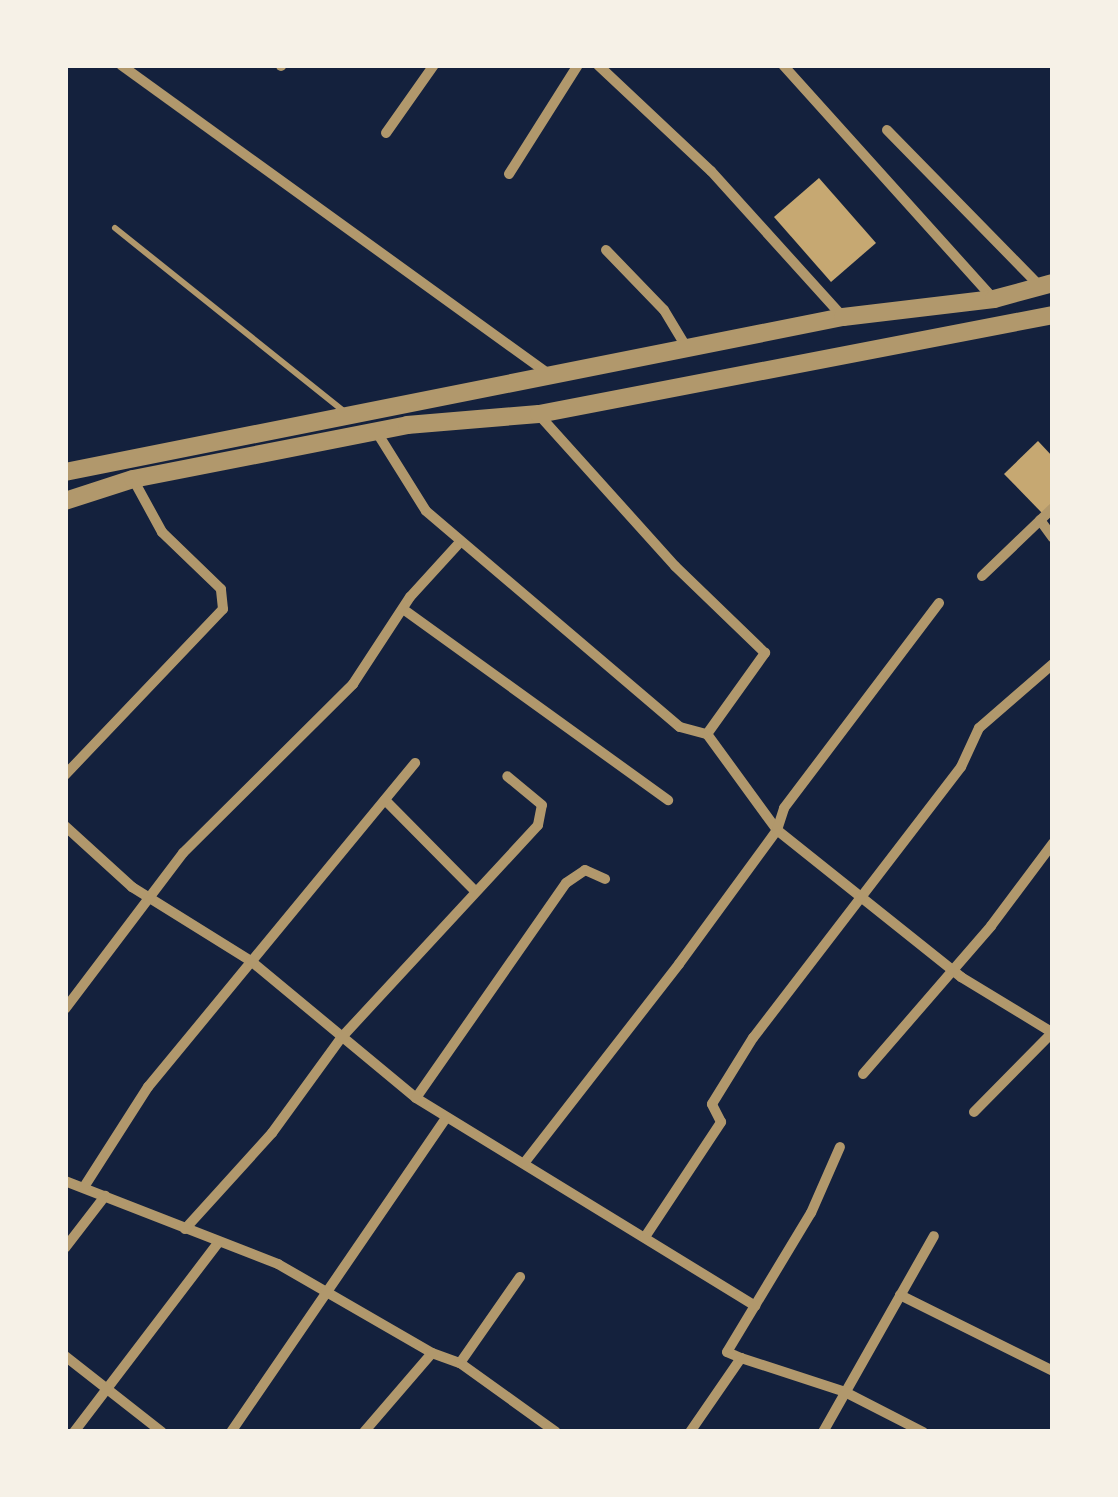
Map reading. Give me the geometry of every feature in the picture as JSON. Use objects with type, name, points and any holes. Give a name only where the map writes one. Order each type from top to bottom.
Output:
[{"type":"street","points":[[121,65],[553,377]]},
{"type":"street","points":[[386,133],[434,65]]},
{"type":"street","points":[[509,174],[578,65]]},
{"type":"street","points":[[598,65],[712,171],[843,317]]},
{"type":"street","points":[[783,65],[994,299]]},
{"type":"street","points":[[887,130],[1046,285]]},
{"type":"street","points":[[606,250],[664,310],[688,350],[690,384]]},
{"type":"street","points":[[65,472],[843,317],[994,299],[1046,285]]},
{"type":"street","points":[[65,501],[133,479],[376,431],[539,414],[1053,315]]},
{"type":"street","points":[[539,414],[675,566],[765,653],[707,734]]},
{"type":"street","points":[[376,431],[426,511],[680,727],[707,734],[778,830],[954,970],[1053,1033],[974,1112]]},
{"type":"street","points":[[65,774],[223,609],[221,590],[162,532],[133,479]]},
{"type":"street","points":[[982,576],[1053,508]]},
{"type":"street","points":[[1040,520],[1053,538]]},
{"type":"street","points":[[65,1009],[182,854],[353,684],[403,609],[460,542]]},
{"type":"street","points":[[525,1162],[778,830],[784,808],[939,603]]},
{"type":"street","points":[[403,609],[668,800]]},
{"type":"street","points":[[645,1237],[721,1122],[712,1104],[753,1038],[962,766],[979,728],[1053,664]]},
{"type":"street","points":[[84,1187],[122,1122],[416,763]]},
{"type":"street","points":[[186,1229],[272,1133],[341,1038],[543,816],[542,806],[507,776]]},
{"type":"street","points":[[385,800],[475,891]]},
{"type":"street","points":[[65,826],[149,896],[250,961],[416,1098],[755,1306]]},
{"type":"street","points":[[862,1074],[954,970],[1053,843]]},
{"type":"street","points":[[416,1098],[566,883],[585,870],[605,879]]},
{"type":"street","points":[[230,1432],[330,1295],[446,1118]]},
{"type":"street","points":[[840,1147],[811,1213],[727,1352],[846,1392],[922,1432]]},
{"type":"street","points":[[65,1181],[278,1264],[432,1354],[460,1363],[556,1432]]},
{"type":"street","points":[[65,1248],[105,1196]]},
{"type":"street","points":[[822,1432],[934,1236]]},
{"type":"street","points":[[74,1432],[111,1390],[219,1242]]},
{"type":"street","points":[[460,1363],[520,1278]]},
{"type":"street","points":[[900,1295],[1053,1371]]},
{"type":"street","points":[[364,1432],[432,1354]]},
{"type":"street","points":[[65,1356],[162,1432]]},
{"type":"street","points":[[690,1432],[741,1358]]},
{"type":"lane","points":[[115,228],[350,416]]},
{"type":"building","points":[[819,178],[876,243],[831,282],[774,217]]},
{"type":"building","points":[[1038,441],[1053,457],[1053,503],[1042,513],[1004,474]]}]
